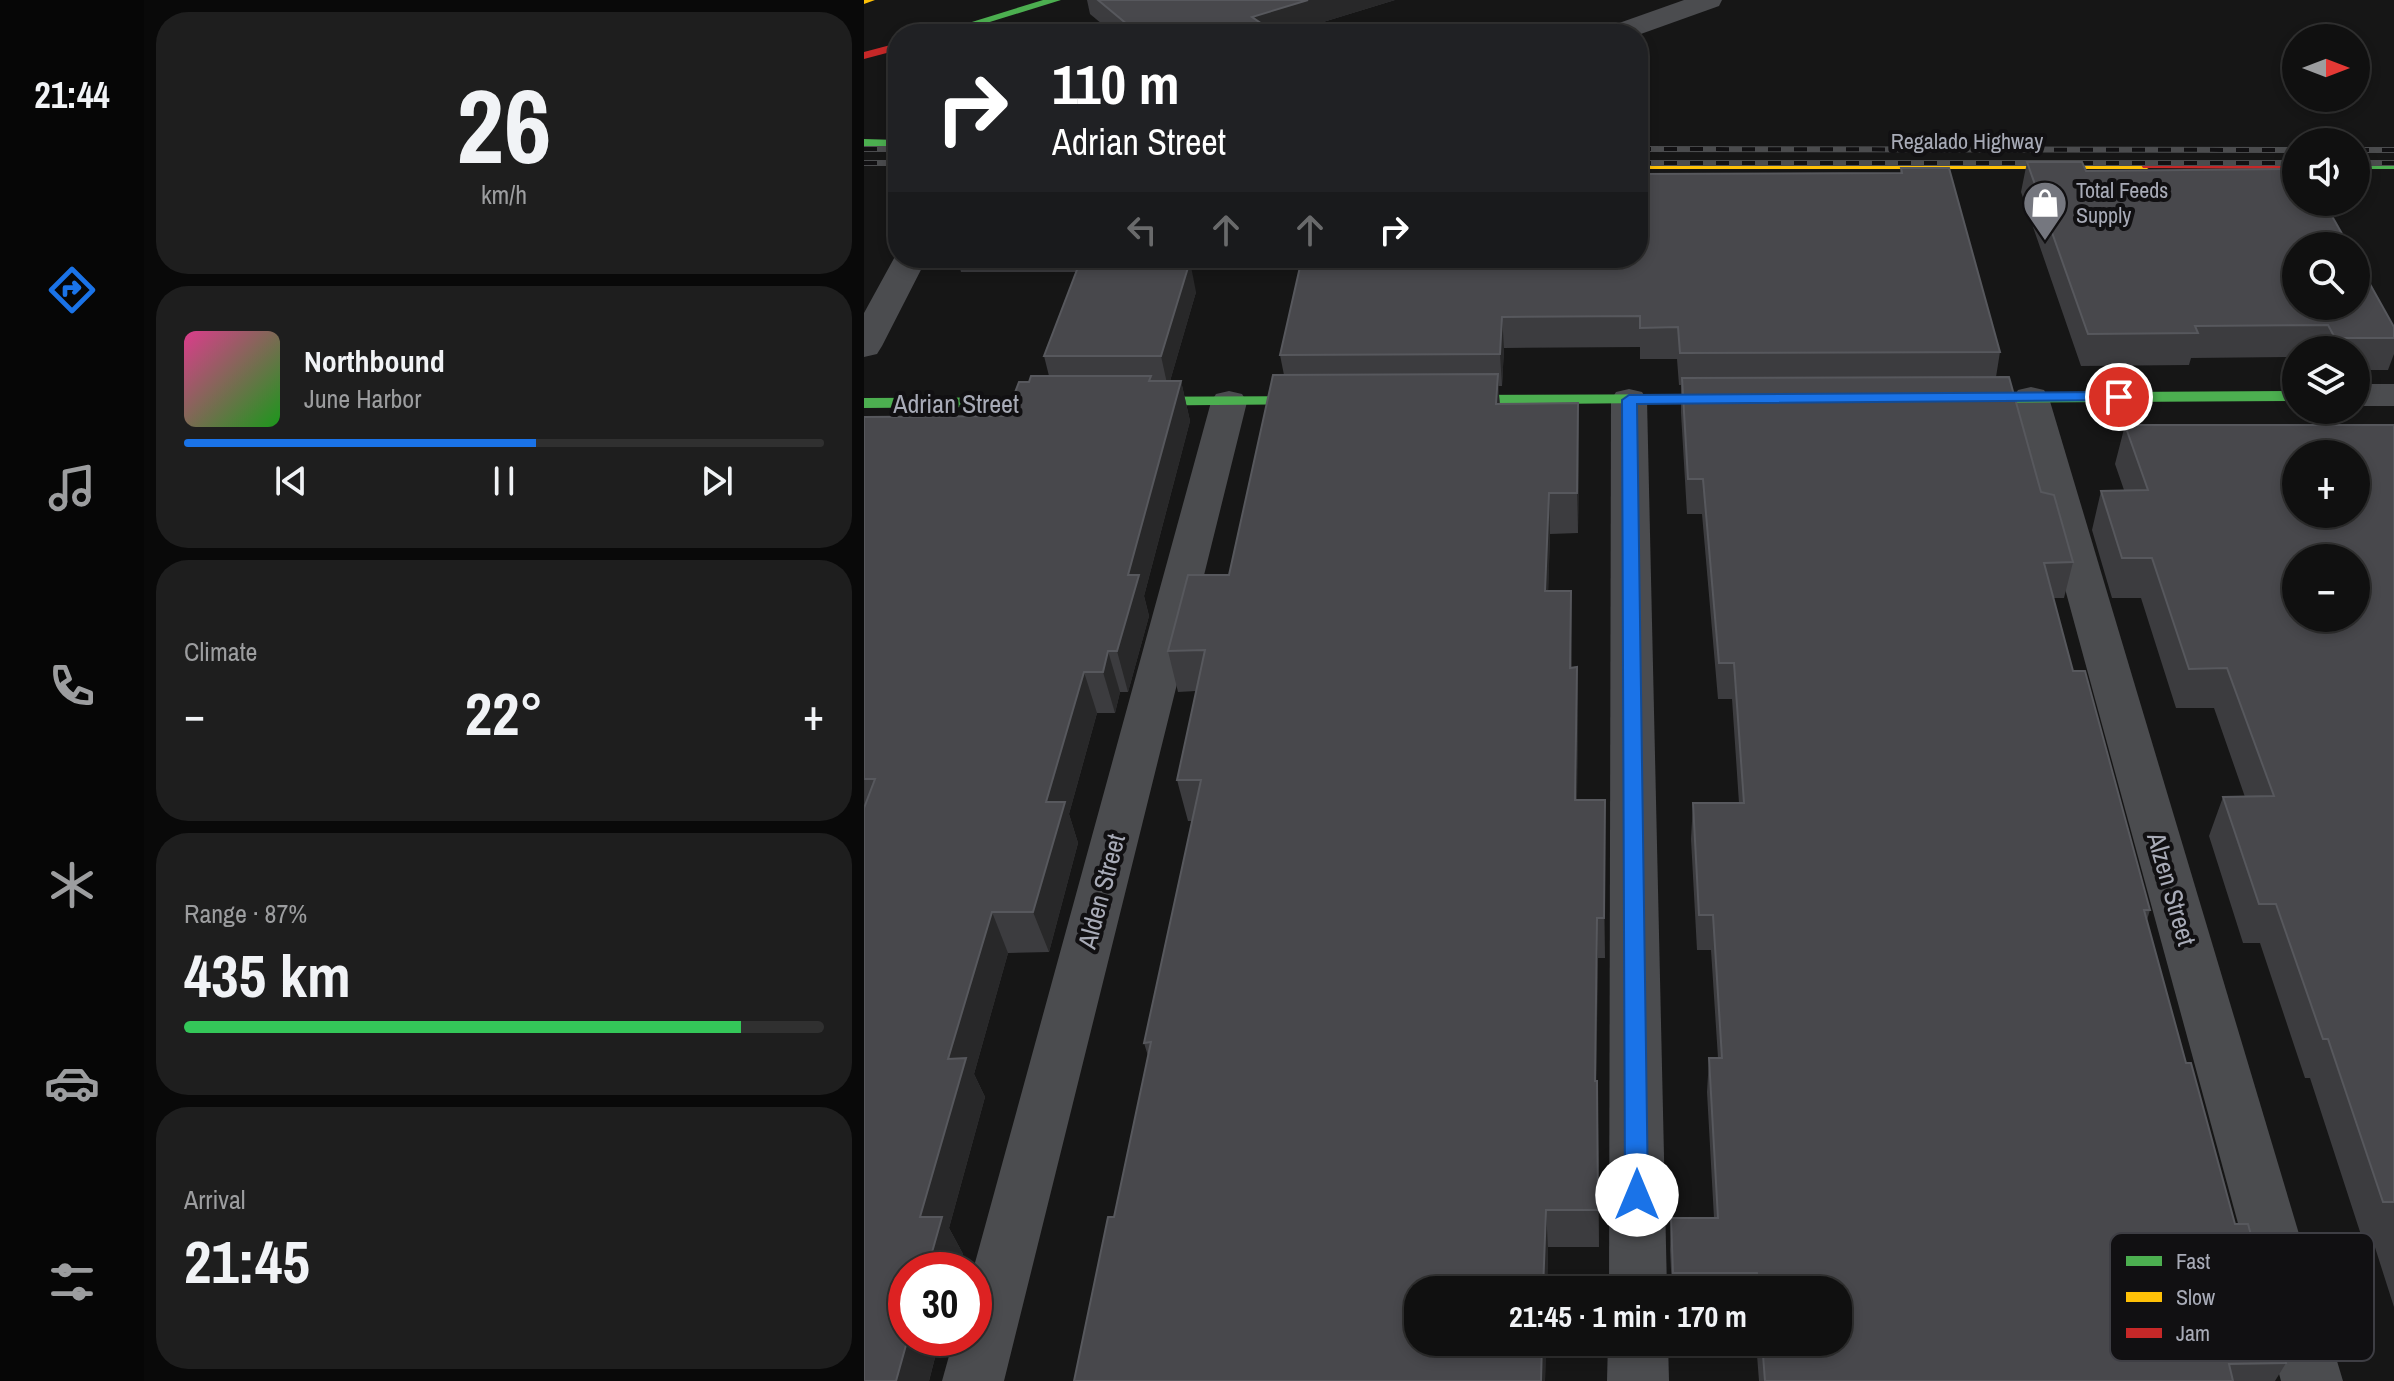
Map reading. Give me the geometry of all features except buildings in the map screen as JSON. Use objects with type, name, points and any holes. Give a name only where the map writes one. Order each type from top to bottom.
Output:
[{"type":"street","points":[[973,24],[1055,0]]},
{"type":"street","points":[[1643,24],[1709,0]]},
{"type":"street","points":[[864,56],[888,49]]},
{"type":"street","points":[[864,143],[888,144]]},
{"type":"street","name":"Regalado Highway","points":[[1648,165],[2282,165]]},
{"type":"street","points":[[2370,165],[2394,165]]},
{"type":"street","points":[[864,346],[905,268]]},
{"type":"street","points":[[2370,395],[2394,395]]},
{"type":"street","points":[[1935,398],[2282,396]]},
{"type":"street","name":"Alzen Street","points":[[2031,398],[2270,1233]]},
{"type":"street","points":[[1414,401],[1760,399]]},
{"type":"street","points":[[1629,400],[1638,1276]]},
{"type":"street","name":"Adrian Street","points":[[864,403],[1352,401]]},
{"type":"street","name":"Alden Street","points":[[973,1381],[1229,402]]},
{"type":"street","points":[[1638,1356],[1638,1381]]},
{"type":"street","name":"Alzen Street","points":[[2306,1361],[2312,1381]]},
{"type":"railway","points":[[864,149],[888,149]]},
{"type":"railway","points":[[1648,149],[2282,150]]},
{"type":"railway","points":[[2370,150],[2394,150]]},
{"type":"railway","points":[[864,163],[888,163]]},
{"type":"railway","points":[[1648,163],[2282,163]]},
{"type":"railway","points":[[2370,163],[2394,163]]},
{"type":"traffic: fast","points":[[973,24],[1055,0]]},
{"type":"traffic: fast","points":[[864,143],[888,144]]},
{"type":"traffic: fast","points":[[2370,165],[2394,165]]},
{"type":"traffic: fast","points":[[1954,398],[2282,396]]},
{"type":"traffic: fast","points":[[1438,400],[1742,399]]},
{"type":"traffic: fast","points":[[864,403],[1326,401]]},
{"type":"traffic: slow","points":[[864,1],[869,0]]},
{"type":"traffic: slow","points":[[1648,165],[2147,165]]},
{"type":"traffic: jam","points":[[864,56],[888,49]]},
{"type":"traffic: jam","points":[[2147,165],[2282,165]]},
{"type":"place","name":"Total Feeds Supply","points":[[2045,242]]},
{"type":"route","points":[[1637,1195],[1629,400],[2119,397]]}]
